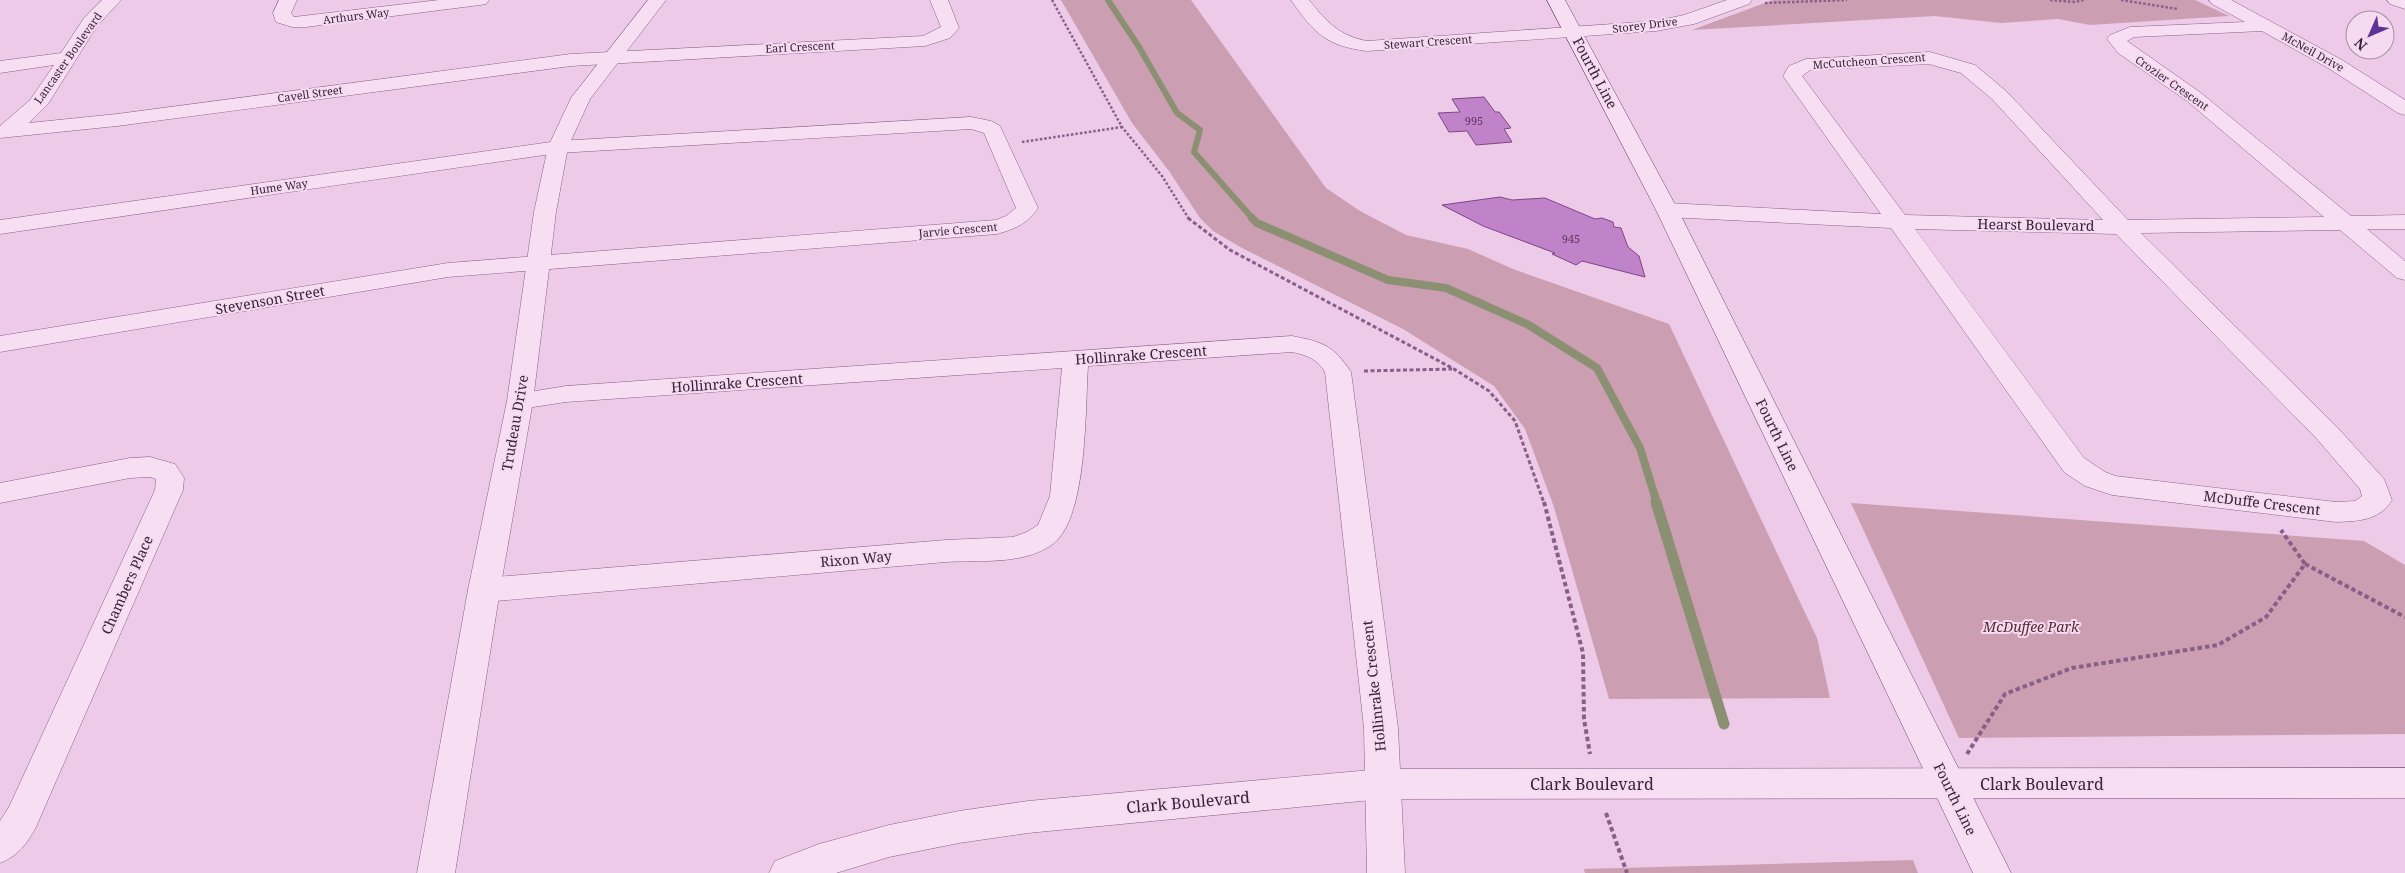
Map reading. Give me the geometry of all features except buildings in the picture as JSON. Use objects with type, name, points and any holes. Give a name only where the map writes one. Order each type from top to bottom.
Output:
[{"type":"street","name":"Lancaster Boulevard","points":[[3,133],[40,101],[88,24],[112,0]]},
{"type":"street","name":"Arthurs Way","points":[[288,0],[284,7],[282,18],[292,22],[306,22],[480,0]]},
{"type":"street","name":"Trudeau Drive","points":[[436,873],[484,590],[520,401],[540,262],[546,204],[558,147],[581,98],[657,0]]},
{"type":"street","name":"Earl Crescent","points":[[615,56],[925,41],[944,34],[950,28],[939,0]]},
{"type":"street","name":"Stewart Crescent","points":[[1300,0],[1330,36],[1350,44],[1368,46],[1574,33]]},
{"type":"street","name":"Fourth Line","points":[[1556,0],[1667,210],[1992,873]]},
{"type":"street","name":"McNeil Drive","points":[[2218,0],[2335,64],[2405,108]]},
{"type":"street","points":[[2396,0],[2405,4]]},
{"type":"street","name":"Storey Drive","points":[[1574,33],[1656,26],[1688,20],[1737,2]]},
{"type":"street","name":"Crozier Crescent","points":[[2266,26],[2130,32],[2116,39],[2124,49],[2194,97],[2346,224]]},
{"type":"street","name":"Cavell Street","points":[[3,133],[117,120],[537,63],[615,56]]},
{"type":"street","points":[[0,67],[67,58]]},
{"type":"street","name":"McCutcheon Crescent","points":[[1899,222],[1796,84],[1792,76],[1796,70],[1806,65],[1930,58],[1968,69],[1999,95],[2122,227]]},
{"type":"street","name":"Jarvie Crescent","points":[[540,262],[997,227],[1011,224],[1020,217],[1026,208],[992,130],[984,125],[971,123],[558,147]]},
{"type":"street","name":"Hume Way","points":[[0,228],[558,147]]},
{"type":"street","name":"Hearst Boulevard","points":[[1667,210],[1899,222],[2122,227],[2405,222]]},
{"type":"street","name":"McDuffe Crescent","points":[[1899,222],[2074,465],[2082,472],[2112,485],[2336,512],[2362,511],[2377,500],[2374,486],[2327,433],[2122,227]]},
{"type":"street","points":[[2346,224],[2405,273]]},
{"type":"street","name":"Stevenson Street","points":[[0,344],[448,270],[540,262]]},
{"type":"street","name":"Hollinrake Crescent","points":[[520,401],[566,394],[1292,344],[1318,349],[1328,356],[1338,372],[1380,728],[1386,873]]},
{"type":"street","name":"Rixon Way","points":[[484,590],[946,551],[1014,548],[1038,540],[1049,532],[1056,521],[1064,496],[1076,360]]},
{"type":"street","name":"Chambers Place","points":[[0,493],[130,468],[150,467],[165,471],[170,478],[169,490],[23,816],[15,831],[0,846]]},
{"type":"street","name":"Clark Boulevard","points":[[788,873],[819,861],[889,841],[959,826],[1037,816],[1382,784],[2405,783]]},
{"type":"path","points":[[1052,0],[1122,127],[1162,176],[1188,218],[1230,250],[1454,369],[1489,390],[1515,421],[1540,486],[1583,653],[1584,719],[1595,784],[1627,873]]},
{"type":"path","points":[[1737,2],[1846,0]]},
{"type":"path","points":[[2050,0],[2074,2],[2084,0]]},
{"type":"path","points":[[1000,146],[1122,127]]},
{"type":"path","points":[[1338,372],[1454,369]]},
{"type":"path","points":[[2262,504],[2305,564],[2405,617]]},
{"type":"path","points":[[1948,784],[2005,694],[2072,668],[2218,644],[2266,617],[2305,564]]},
{"type":"green space","points":[[1061,0],[1191,0],[1326,188],[1360,211],[1406,235],[1468,249],[1513,269],[1669,324],[1817,638],[1830,698],[1609,699],[1554,507],[1525,429],[1494,386],[1403,329],[1242,248],[1213,231],[1200,218],[1169,171],[1132,123]]},
{"type":"green space","points":[[1773,0],[2195,0],[2229,16],[2090,25],[2058,19],[2001,23],[1935,16],[1692,30]]},
{"type":"green space","name":"McDuffee Park","points":[[1851,503],[2364,541],[2405,565],[2405,734],[1959,738]]},
{"type":"green space","points":[[1913,860],[1918,873],[1585,873],[1584,869]]},
{"type":"waterway","points":[[1108,0],[1139,47],[1177,113],[1200,130],[1194,152],[1253,219]]},
{"type":"waterway","points":[[1253,219],[1257,223],[1388,280],[1446,288],[1527,324],[1597,368],[1640,448],[1657,503]]},
{"type":"waterway","points":[[1656,502],[1724,724]]}]
